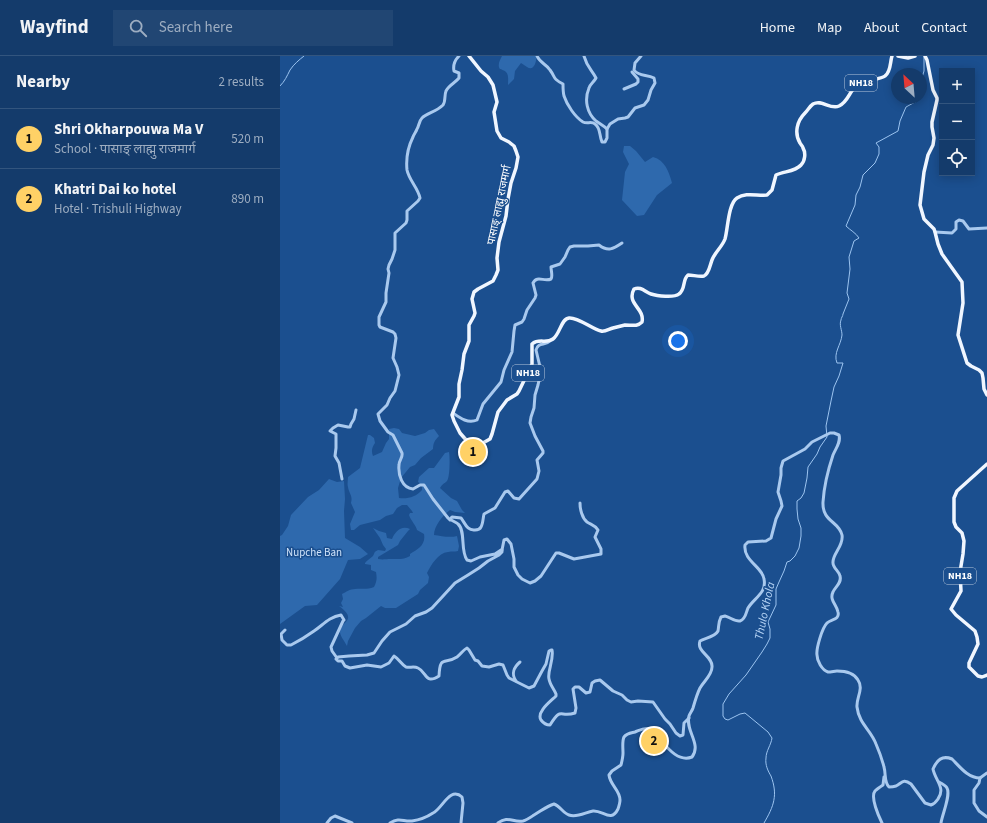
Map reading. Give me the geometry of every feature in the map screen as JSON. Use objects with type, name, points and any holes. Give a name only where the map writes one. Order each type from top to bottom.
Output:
[{"type":"main road","name":"पासाङ् लाह्मु राजमार्ग","points":[[453,413],[459,397],[459,384],[464,354],[469,342],[470,325],[474,316],[473,295],[478,289],[493,280],[498,270],[497,258],[499,242],[506,216],[511,183],[518,158],[514,146],[501,138],[497,130],[494,112],[497,102],[493,85],[488,77],[469,56]]},
{"type":"main road","name":"NH18","points":[[453,413],[452,419],[460,433],[467,441],[476,445],[482,444],[490,439],[498,412],[507,400],[519,391],[533,361],[532,344],[536,341],[550,341],[554,339],[565,319],[568,318],[575,319],[602,331],[625,325],[639,325],[642,322],[643,316],[632,300],[632,293],[634,289],[640,288],[654,295],[676,296],[682,291],[685,278],[688,274],[705,275],[708,272],[714,255],[725,239],[728,221],[735,199],[744,195],[767,195],[772,190],[776,175],[796,169],[804,162],[804,149],[798,138],[797,124],[811,105],[820,102],[832,107],[839,106],[846,101],[856,86],[866,81],[884,77],[890,67],[892,56]]},
{"type":"main road","points":[[898,56],[908,58],[916,56]]},
{"type":"main road","points":[[925,56],[933,90],[938,100],[932,122],[934,138],[933,145],[928,155],[924,172],[920,205],[924,219],[934,229],[942,254],[962,283],[963,303],[958,334],[966,362],[982,373],[984,389],[987,395]]},
{"type":"main road","name":"NH18","points":[[987,464],[957,491],[954,496],[954,522],[956,527],[962,533],[964,541],[960,572],[961,591],[951,609],[977,634],[978,644],[969,663],[970,667],[978,676],[982,677],[987,675]]},
{"type":"street","points":[[459,56],[455,60],[454,71],[459,73],[460,78],[445,92],[445,102],[442,106],[421,118],[408,151],[407,170],[420,198],[408,211],[406,223],[395,233],[395,250],[388,269],[389,273],[386,302],[378,321],[380,327],[395,334],[396,338],[393,358],[399,375],[395,391],[387,405],[378,414],[380,421],[392,435],[403,455],[399,463],[400,477],[404,485],[411,490],[420,485],[424,486],[448,518],[457,523],[461,528],[464,555],[467,560],[471,561],[480,557],[495,554],[499,550],[502,550]]},
{"type":"street","points":[[537,56],[541,63],[550,69],[556,80],[563,84],[564,96],[573,113],[585,122],[592,123],[597,126],[602,142],[605,142],[607,138],[607,129],[613,121],[628,117],[635,108],[644,105],[648,100],[655,81],[654,78],[639,74],[634,70],[635,63],[641,56]]},
{"type":"street","points":[[584,56],[590,70],[596,76],[593,83],[589,87],[586,100],[588,109],[596,121],[607,129]]},
{"type":"street","points":[[624,89],[638,82],[638,79],[632,72]]},
{"type":"street","points":[[935,232],[952,233],[956,229],[956,222],[959,220],[963,221],[969,229],[987,228]]},
{"type":"street","points":[[453,413],[469,422],[477,420],[483,404],[501,382],[504,370],[512,352],[514,328],[516,324],[522,322],[536,295],[533,283],[534,280],[538,278],[546,280],[551,279],[551,267],[560,264],[570,247],[599,245],[608,250],[622,243]]},
{"type":"street","points":[[451,520],[450,517],[460,518],[469,529],[478,530],[482,526],[484,514],[495,508],[505,492],[508,491],[514,498],[519,499],[537,479],[539,471],[537,460],[543,454],[543,451],[534,436],[530,423],[541,371],[536,350],[538,345],[546,344],[550,341]]},
{"type":"street","points":[[342,479],[339,463],[335,456],[336,434],[330,431],[338,424],[348,427],[350,426],[356,410]]},
{"type":"street","points":[[498,823],[505,819],[516,822],[523,821],[554,804],[569,815],[573,816],[594,811],[598,811],[608,816],[614,814],[619,807],[620,794],[610,780],[609,775],[620,765],[623,754],[623,739],[629,733],[642,729],[650,729],[672,752],[688,759],[694,755],[694,741],[689,728],[689,718],[698,693],[713,669],[711,659],[700,648],[700,641],[718,631],[718,622],[721,617],[726,616],[741,621],[744,619],[748,608],[762,593],[765,580],[763,574],[753,564],[746,553],[745,545],[748,542],[766,541],[771,538],[776,519],[782,506],[778,492],[782,475],[782,463],[786,459],[805,449],[812,442],[834,433],[837,433],[840,438],[826,483],[823,504],[826,516],[840,530],[842,535],[842,541],[832,563],[840,577],[832,596],[838,614],[837,618],[827,623],[823,628],[816,655],[820,664],[828,672],[846,672],[855,676],[860,682],[861,688],[857,705],[858,713],[863,724],[875,740],[884,769],[887,786],[890,787],[901,782],[908,782],[925,803],[930,805],[934,804],[940,796],[941,788],[933,772],[933,769],[939,759],[952,759],[974,778],[980,778],[987,773]]},
{"type":"street","points":[[336,658],[374,653],[390,632],[406,624],[415,616],[432,608],[454,583],[499,555],[502,552],[504,540],[507,539],[511,544],[514,567],[518,575],[530,583],[541,576],[556,553],[574,559],[601,554],[601,549],[595,537],[598,530],[596,526],[586,521],[583,517],[580,503]]},
{"type":"street","points":[[284,630],[281,634],[282,640],[287,645],[291,645],[329,619],[341,615],[344,620],[331,647],[337,660],[342,661],[345,666],[350,668],[367,665],[381,667],[389,664],[394,656],[397,657],[405,666],[418,668],[423,671],[427,677],[432,679],[439,676],[439,666],[441,662],[453,659],[467,648],[475,660],[482,666],[489,667],[503,664],[506,675],[512,680],[528,688],[534,686],[546,664],[549,650],[552,650],[553,655],[548,678],[556,696],[548,703],[541,713],[541,720],[545,724],[550,725],[557,714],[575,713],[575,688],[579,687],[588,693],[590,692],[592,683],[598,680],[631,702],[653,702],[665,720],[680,736],[683,735],[684,723],[689,718]]},
{"type":"street","points":[[518,682],[514,677],[514,671],[516,665],[520,662]]},
{"type":"street","points":[[882,823],[873,798],[875,791],[883,785],[884,769]]},
{"type":"street","points":[[980,778],[979,783],[974,790],[974,803],[978,811],[987,817]]},
{"type":"street","points":[[938,780],[947,788],[948,792],[947,802],[943,811],[941,823]]},
{"type":"street","points":[[390,823],[397,819],[408,821],[415,820],[434,813],[440,808],[444,801],[454,794],[462,797],[463,803],[461,823]]},
{"type":"street","points":[[327,823],[335,816],[352,823]]},
{"type":"green space","points":[[502,56],[536,56],[536,61],[532,68],[529,68],[521,63],[515,71],[514,79],[508,85],[507,73],[500,69],[499,66]]},
{"type":"green space","points":[[624,146],[630,146],[645,162],[653,157],[661,161],[666,167],[671,179],[672,183],[657,195],[644,215],[637,216],[622,200],[625,172],[629,164],[623,152]]},
{"type":"green space","points":[[389,429],[399,429],[402,433],[415,436],[434,429],[439,436],[434,442],[433,449],[421,458],[415,465],[410,467],[401,478],[398,488],[399,498],[412,497],[420,492],[422,490],[422,485],[418,482],[419,477],[429,468],[434,468],[445,453],[449,452],[450,467],[448,479],[440,488],[451,498],[457,501],[465,513],[450,510],[439,521],[434,535],[448,537],[457,536],[459,546],[458,551],[444,553],[435,560],[427,573],[429,577],[428,583],[420,590],[418,594],[396,608],[385,608],[381,606],[361,621],[355,628],[347,646],[340,632],[348,618],[345,611],[339,606],[343,607],[341,603],[343,599],[342,594],[351,590],[374,587],[376,583],[376,572],[371,570],[371,565],[365,563],[376,551],[385,551],[386,549],[373,528],[386,533],[387,538],[392,539],[399,530],[404,528],[410,529],[398,545],[378,557],[378,559],[401,559],[408,557],[423,544],[424,541],[424,534],[417,530],[409,515],[410,513],[413,513],[407,505],[402,505],[397,508],[393,514],[380,520],[360,525],[354,530],[351,530],[350,524],[355,512],[351,503],[351,496],[348,489],[348,477],[360,468],[368,435],[374,438],[375,443],[372,451],[373,456],[382,452],[389,439]]},
{"type":"green space","name":"Nupche Ban","points":[[329,479],[337,482],[344,481],[345,538],[368,554],[360,559],[348,560],[340,579],[317,605],[305,606],[280,624],[280,536],[288,526],[291,515],[308,497],[319,490]]},
{"type":"waterway","points":[[280,86],[292,68],[304,56]]},
{"type":"waterway","name":"Thulo Khola","points":[[924,57],[924,68]]},
{"type":"waterway","name":"Thulo Khola","points":[[764,823],[774,800],[773,783],[766,761],[772,738],[768,732],[745,713],[728,720],[725,719],[723,716],[723,704],[729,694],[746,675],[770,638],[768,622],[776,605],[776,589],[787,562],[795,556],[799,548],[801,528],[798,519],[797,501],[804,493],[808,467],[827,437],[826,426],[834,387],[843,363],[837,363],[836,359],[842,335],[840,322],[849,299],[847,293],[850,269],[849,257],[854,241],[859,238],[846,226],[855,205],[856,195],[863,175],[875,163],[879,154],[879,147],[876,143],[898,131],[900,121],[906,107],[912,104]]},
{"type":"place","name":"Shri Okharpouwa Ma V","points":[[473,452]]},
{"type":"place","name":"Khatri Dai ko hotel","points":[[654,741]]}]
